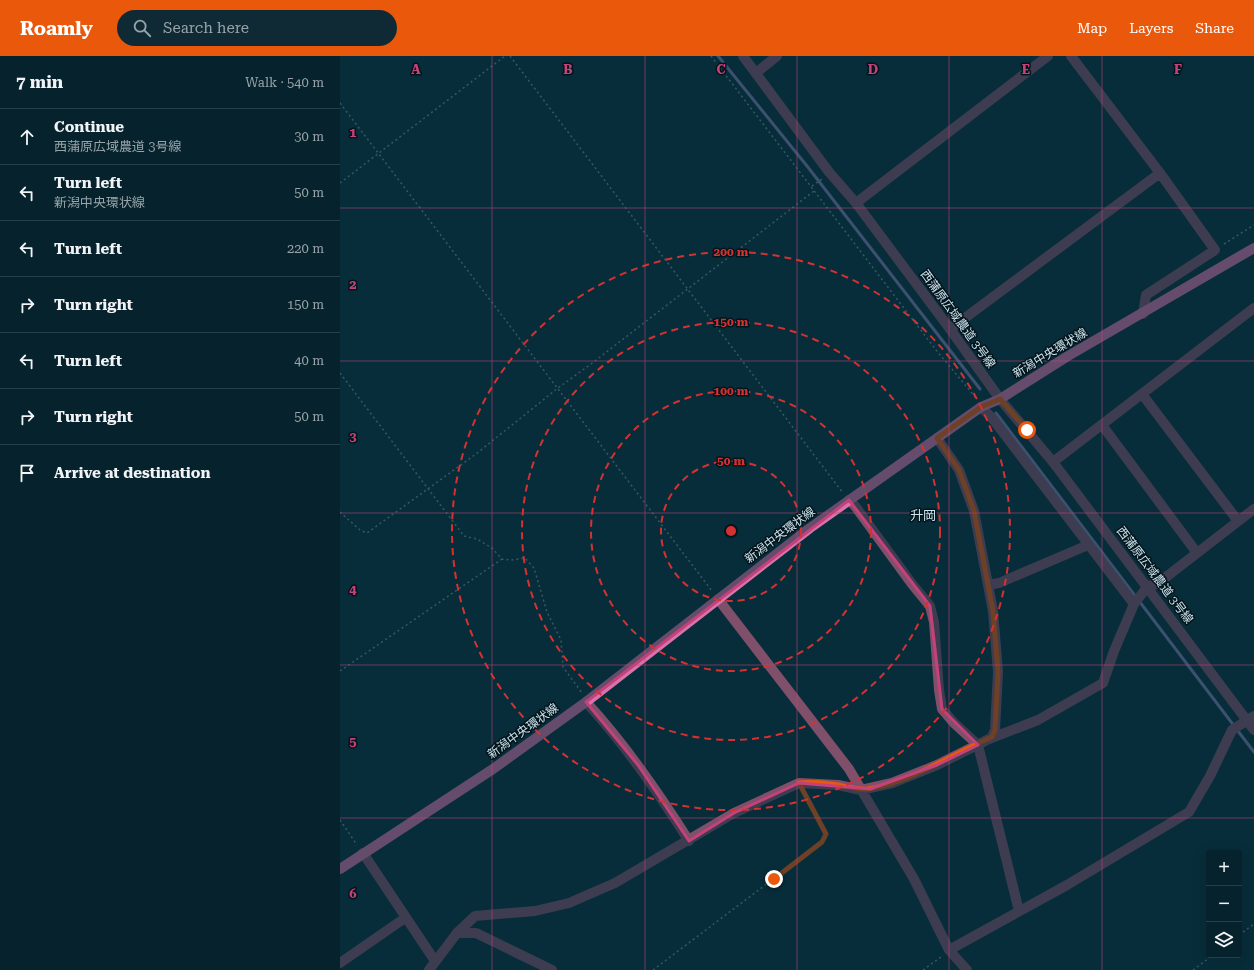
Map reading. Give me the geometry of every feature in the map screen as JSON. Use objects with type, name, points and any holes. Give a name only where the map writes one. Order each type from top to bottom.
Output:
[{"type":"main road","name":"新潟中央環状線","points":[[340,869],[493,769],[586,702],[718,599],[849,500],[981,407],[1000,399],[1068,356],[1143,314],[1254,248]]},
{"type":"street","name":"西蒲原広域農道 3号線","points":[[743,56],[829,172],[856,203],[1000,399],[1053,462],[1148,586],[1254,730]]},
{"type":"street","points":[[756,73],[777,56]]},
{"type":"street","points":[[856,203],[1048,56]]},
{"type":"street","points":[[1071,56],[1160,173],[1215,250],[1146,295],[1143,314]]},
{"type":"street","points":[[950,329],[1160,173]]},
{"type":"street","points":[[1053,462],[1254,308]]},
{"type":"street","points":[[1142,394],[1238,521]]},
{"type":"street","points":[[981,407],[992,418],[1134,604]]},
{"type":"street","points":[[1102,425],[1197,553]]},
{"type":"street","points":[[937,438],[959,470],[974,511],[993,611],[998,672],[995,730],[992,737]]},
{"type":"street","points":[[849,500],[930,606],[934,622],[939,690],[942,709],[978,745],[1019,911]]},
{"type":"street","points":[[429,970],[457,933],[475,916],[535,911],[569,903],[615,884],[734,813],[799,783],[838,785],[861,790],[892,783],[937,765],[992,737],[1038,720],[1103,683],[1114,651],[1134,604],[1148,586],[1157,584],[1254,509]]},
{"type":"street","points":[[988,585],[999,583],[1088,545]]},
{"type":"street","points":[[718,599],[849,769],[914,879],[949,950],[967,970]]},
{"type":"street","points":[[586,702],[605,722],[638,766],[689,841]]},
{"type":"street","points":[[949,950],[1067,885],[1189,812],[1210,776],[1232,730],[1247,720]]},
{"type":"street","points":[[363,853],[435,961]]},
{"type":"street","points":[[340,962],[406,918]]},
{"type":"street","points":[[457,933],[476,933],[552,970]]},
{"type":"path","points":[[340,184],[378,152],[505,56]]},
{"type":"path","points":[[510,56],[849,500]]},
{"type":"path","points":[[712,56],[936,350],[974,394],[981,407]]},
{"type":"path","points":[[340,103],[718,599]]},
{"type":"path","points":[[812,187],[824,177]]},
{"type":"path","points":[[340,512],[360,530],[367,533],[476,454],[558,388],[591,364],[814,190]]},
{"type":"path","points":[[1215,250],[1254,225]]},
{"type":"path","points":[[340,373],[464,536],[477,539],[492,548],[502,559]]},
{"type":"path","points":[[340,671],[502,559],[511,560],[525,558],[534,568],[547,612],[561,640],[563,667],[577,685],[586,702]]},
{"type":"path","points":[[653,970],[822,842],[826,834],[799,783]]},
{"type":"path","points":[[340,820],[363,853]]},
{"type":"path","points":[[1242,934],[1254,924]]},
{"type":"path","points":[[923,970],[949,950]]},
{"type":"path","points":[[1193,970],[1209,958]]},
{"type":"highlighted area","points":[[849,500],[930,606],[942,709],[978,745],[937,765],[870,789],[799,783],[734,813],[689,841],[638,765],[586,702]]},
{"type":"waterway","points":[[718,56],[807,166],[980,389]]},
{"type":"waterway","points":[[996,413],[1254,752]]},
{"type":"district","name":"升岡","points":[[923,515]]},
{"type":"route","points":[[774,879],[822,842],[826,834],[799,783],[838,785],[861,790],[870,789],[892,783],[937,765],[992,737],[995,730],[998,672],[993,611],[974,511],[959,470],[937,438],[981,407],[1000,399],[1027,430]]}]
